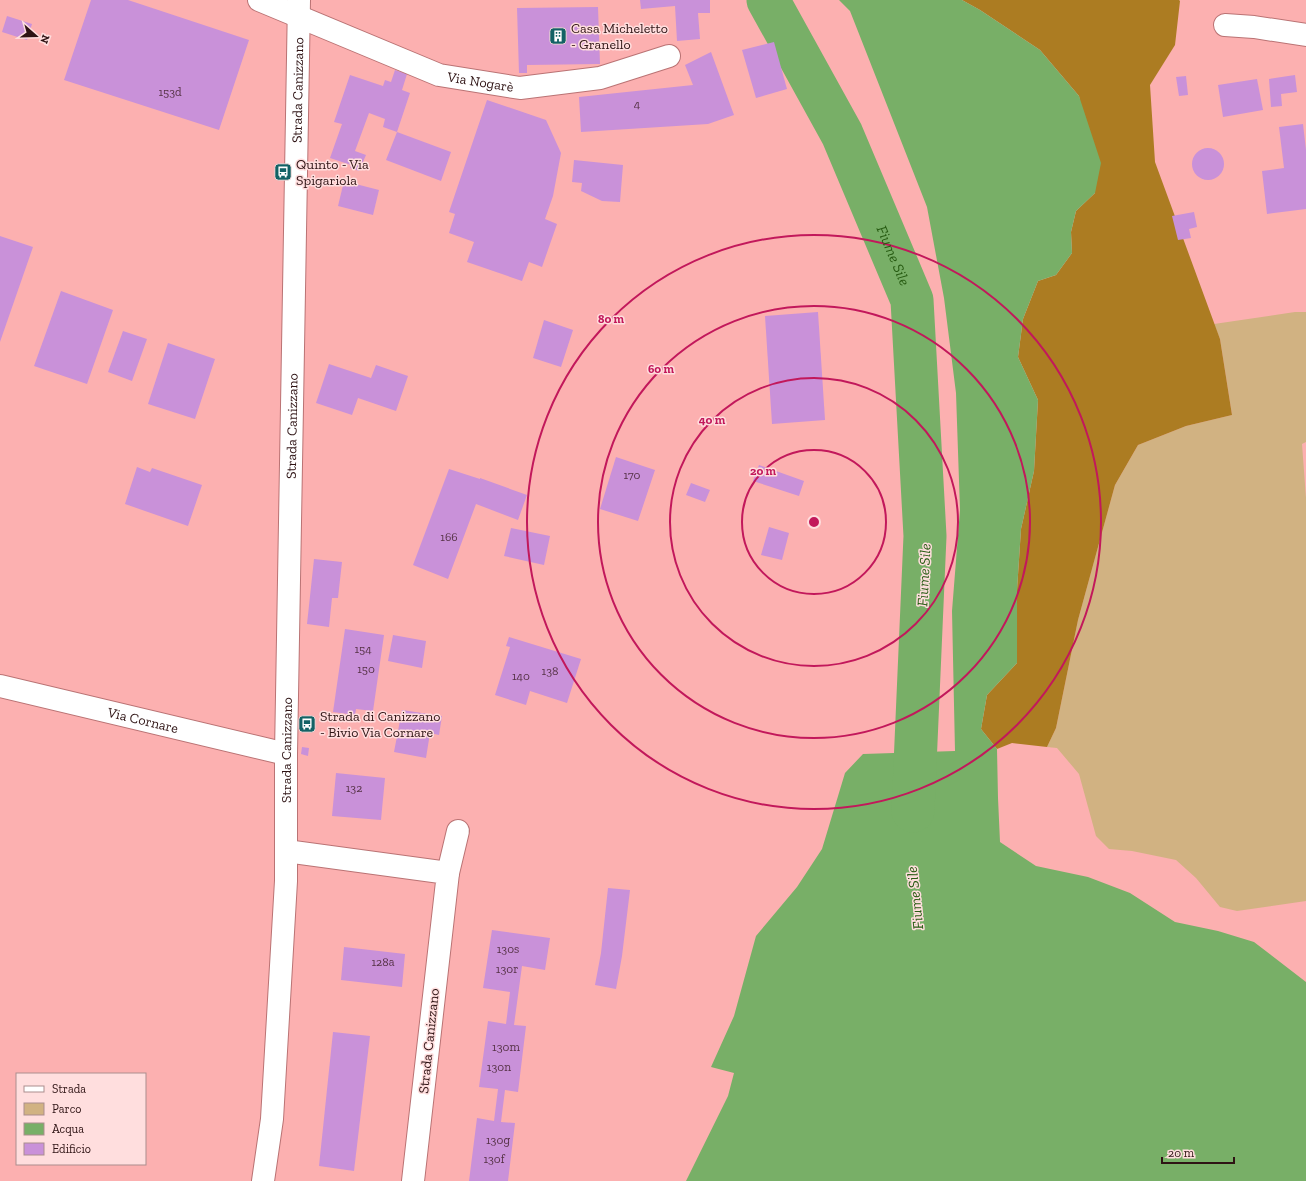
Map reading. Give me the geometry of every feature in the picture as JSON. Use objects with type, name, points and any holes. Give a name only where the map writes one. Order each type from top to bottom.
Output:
[{"type":"street","name":"Via Nogarè","points":[[259,0],[299,9],[439,75],[520,88],[600,78],[669,56]]},
{"type":"street","name":"Strada Canizzano","points":[[263,1181],[272,1119],[286,889],[286,754],[299,9]]},
{"type":"street","points":[[1225,26],[1254,27],[1306,35]]},
{"type":"street","name":"Via Cornare","points":[[0,686],[286,754]]},
{"type":"street","name":"Strada Canizzano","points":[[413,1181],[448,873],[458,831]]},
{"type":"street","points":[[286,851],[448,873]]},
{"type":"green space","points":[[1295,312],[1306,312],[1306,442],[1302,444],[1306,498],[1306,901],[1237,911],[1220,907],[1196,878],[1176,860],[1132,851],[1109,849],[1096,836],[1079,774],[1057,748],[1047,747],[1056,728],[1078,620],[1115,485],[1138,445],[1186,426],[1232,415],[1220,339],[1214,324]]},
{"type":"shaded area","points":[[962,0],[1180,1],[1175,45],[1150,85],[1155,162],[1220,339],[1232,415],[1186,426],[1138,445],[1115,485],[1078,620],[1056,728],[1047,747],[1012,743],[997,749],[981,729],[987,695],[1017,663],[1017,590],[1021,529],[1034,471],[1038,400],[1018,357],[1023,319],[1038,281],[1056,275],[1072,253],[1071,232],[1076,211],[1095,193],[1079,96],[1040,50],[980,10]]},
{"type":"water","points":[[839,0],[962,0],[980,10],[1040,50],[1079,96],[1101,163],[1095,193],[1076,211],[1071,232],[1072,253],[1056,275],[1038,281],[1023,319],[1018,357],[1038,400],[1034,471],[1021,529],[1017,590],[1017,663],[987,695],[981,729],[997,749],[1000,842],[1036,866],[1088,877],[1130,893],[1175,922],[1218,931],[1254,942],[1306,982],[1306,1181],[686,1181],[728,1096],[734,1073],[711,1067],[734,1016],[756,936],[797,887],[822,849],[845,773],[863,754],[955,751],[952,611],[960,510],[956,393],[944,298],[927,207],[850,11]]},
{"type":"building","points":[[91,0],[128,0],[249,40],[219,130],[64,80]]},
{"type":"building","points":[[640,0],[710,0],[710,13],[698,13],[700,39],[677,41],[675,6],[641,9]]},
{"type":"building","name":"Casa Micheletto - Granello","points":[[598,7],[600,64],[527,65],[527,73],[519,73],[517,8]]},
{"type":"building","points":[[7,16],[32,24],[27,40],[2,32]]},
{"type":"building","points":[[774,42],[787,89],[756,98],[742,50]]},
{"type":"building","points":[[711,52],[734,115],[708,124],[581,132],[579,97],[693,85],[685,65]]},
{"type":"building","points":[[395,70],[407,74],[402,90],[410,93],[397,132],[383,127],[385,119],[369,113],[355,151],[366,155],[359,171],[350,168],[351,165],[330,158],[342,124],[334,122],[350,75],[383,86],[385,80],[391,82]]},
{"type":"building","points":[[1295,75],[1297,92],[1281,94],[1282,106],[1271,107],[1269,79]]},
{"type":"building","points":[[1186,76],[1188,95],[1179,96],[1176,77]]},
{"type":"building","points":[[1257,79],[1263,110],[1223,117],[1218,85]]},
{"type":"building","points":[[487,100],[546,120],[561,153],[553,196],[545,219],[557,224],[542,267],[529,262],[522,281],[467,262],[474,242],[449,233],[455,214],[449,212]]},
{"type":"building","points":[[1303,124],[1306,150],[1306,209],[1267,214],[1262,171],[1284,168],[1279,127]]},
{"type":"building","points":[[397,132],[451,152],[441,181],[386,160]]},
{"type":"building","points":[[1205,148],[1211,148],[1221,155],[1224,164],[1223,170],[1217,177],[1211,180],[1205,180],[1195,173],[1192,167],[1192,161],[1199,151]]},
{"type":"building","points":[[574,160],[623,165],[620,202],[602,201],[581,191],[582,183],[572,182]]},
{"type":"building","points":[[344,181],[379,190],[373,215],[338,206]]},
{"type":"building","points":[[1194,212],[1197,227],[1189,229],[1191,238],[1178,240],[1172,216]]},
{"type":"building","points":[[0,236],[33,247],[0,342]]},
{"type":"building","points":[[61,291],[113,310],[87,384],[34,366]]},
{"type":"building","points":[[818,312],[825,420],[772,424],[765,316]]},
{"type":"building","points":[[544,320],[573,330],[561,367],[533,358]]},
{"type":"building","points":[[123,331],[147,339],[132,381],[108,372]]},
{"type":"building","points":[[168,343],[215,359],[195,419],[148,404]]},
{"type":"building","points":[[329,364],[371,378],[376,365],[408,376],[396,411],[358,398],[352,415],[316,403]]},
{"type":"building","points":[[616,457],[655,470],[638,521],[600,509]]},
{"type":"building","points":[[759,465],[804,481],[799,496],[753,481]]},
{"type":"building","points":[[137,467],[150,472],[152,468],[202,485],[188,526],[125,504]]},
{"type":"building","points":[[449,469],[480,478],[527,495],[518,520],[476,504],[448,579],[413,565]]},
{"type":"building","points":[[691,483],[710,490],[705,502],[686,495]]},
{"type":"building","points":[[769,527],[789,533],[782,560],[761,555]]},
{"type":"building","points":[[511,528],[550,536],[544,565],[504,556]]},
{"type":"building","points":[[314,559],[342,562],[338,598],[332,598],[329,627],[307,624]]},
{"type":"building","points":[[345,629],[384,635],[373,711],[356,709],[355,715],[333,712]]},
{"type":"building","points":[[393,635],[426,641],[422,668],[388,661]]},
{"type":"building","points":[[509,637],[581,659],[567,703],[530,691],[526,705],[495,695],[510,647],[506,646]]},
{"type":"building","points":[[402,710],[442,716],[439,735],[430,733],[426,758],[394,752]]},
{"type":"building","points":[[302,747],[309,748],[308,756],[301,754]]},
{"type":"building","points":[[336,773],[385,778],[381,820],[332,816]]},
{"type":"building","points":[[608,888],[630,890],[622,956],[616,989],[595,985],[601,953]]},
{"type":"building","points":[[492,930],[550,938],[545,970],[522,966],[514,1025],[526,1026],[518,1092],[505,1090],[501,1122],[515,1123],[508,1181],[469,1181],[477,1118],[494,1121],[498,1089],[479,1087],[488,1021],[506,1024],[510,992],[483,988]]},
{"type":"building","points":[[344,947],[405,954],[402,987],[341,980]]},
{"type":"building","points":[[333,1032],[370,1036],[354,1171],[319,1166]]},
{"type":"waterway","name":"Fiume Sile","points":[[768,0],[842,134],[912,300],[925,536],[913,811]]},
{"type":"place","name":"Casa Micheletto - Granello","points":[[558,36]]},
{"type":"place","name":"Quinto - Via Spigariola","points":[[283,172]]},
{"type":"place","name":"Strada di Canizzano - Bivio Via Cornare","points":[[307,724]]}]
